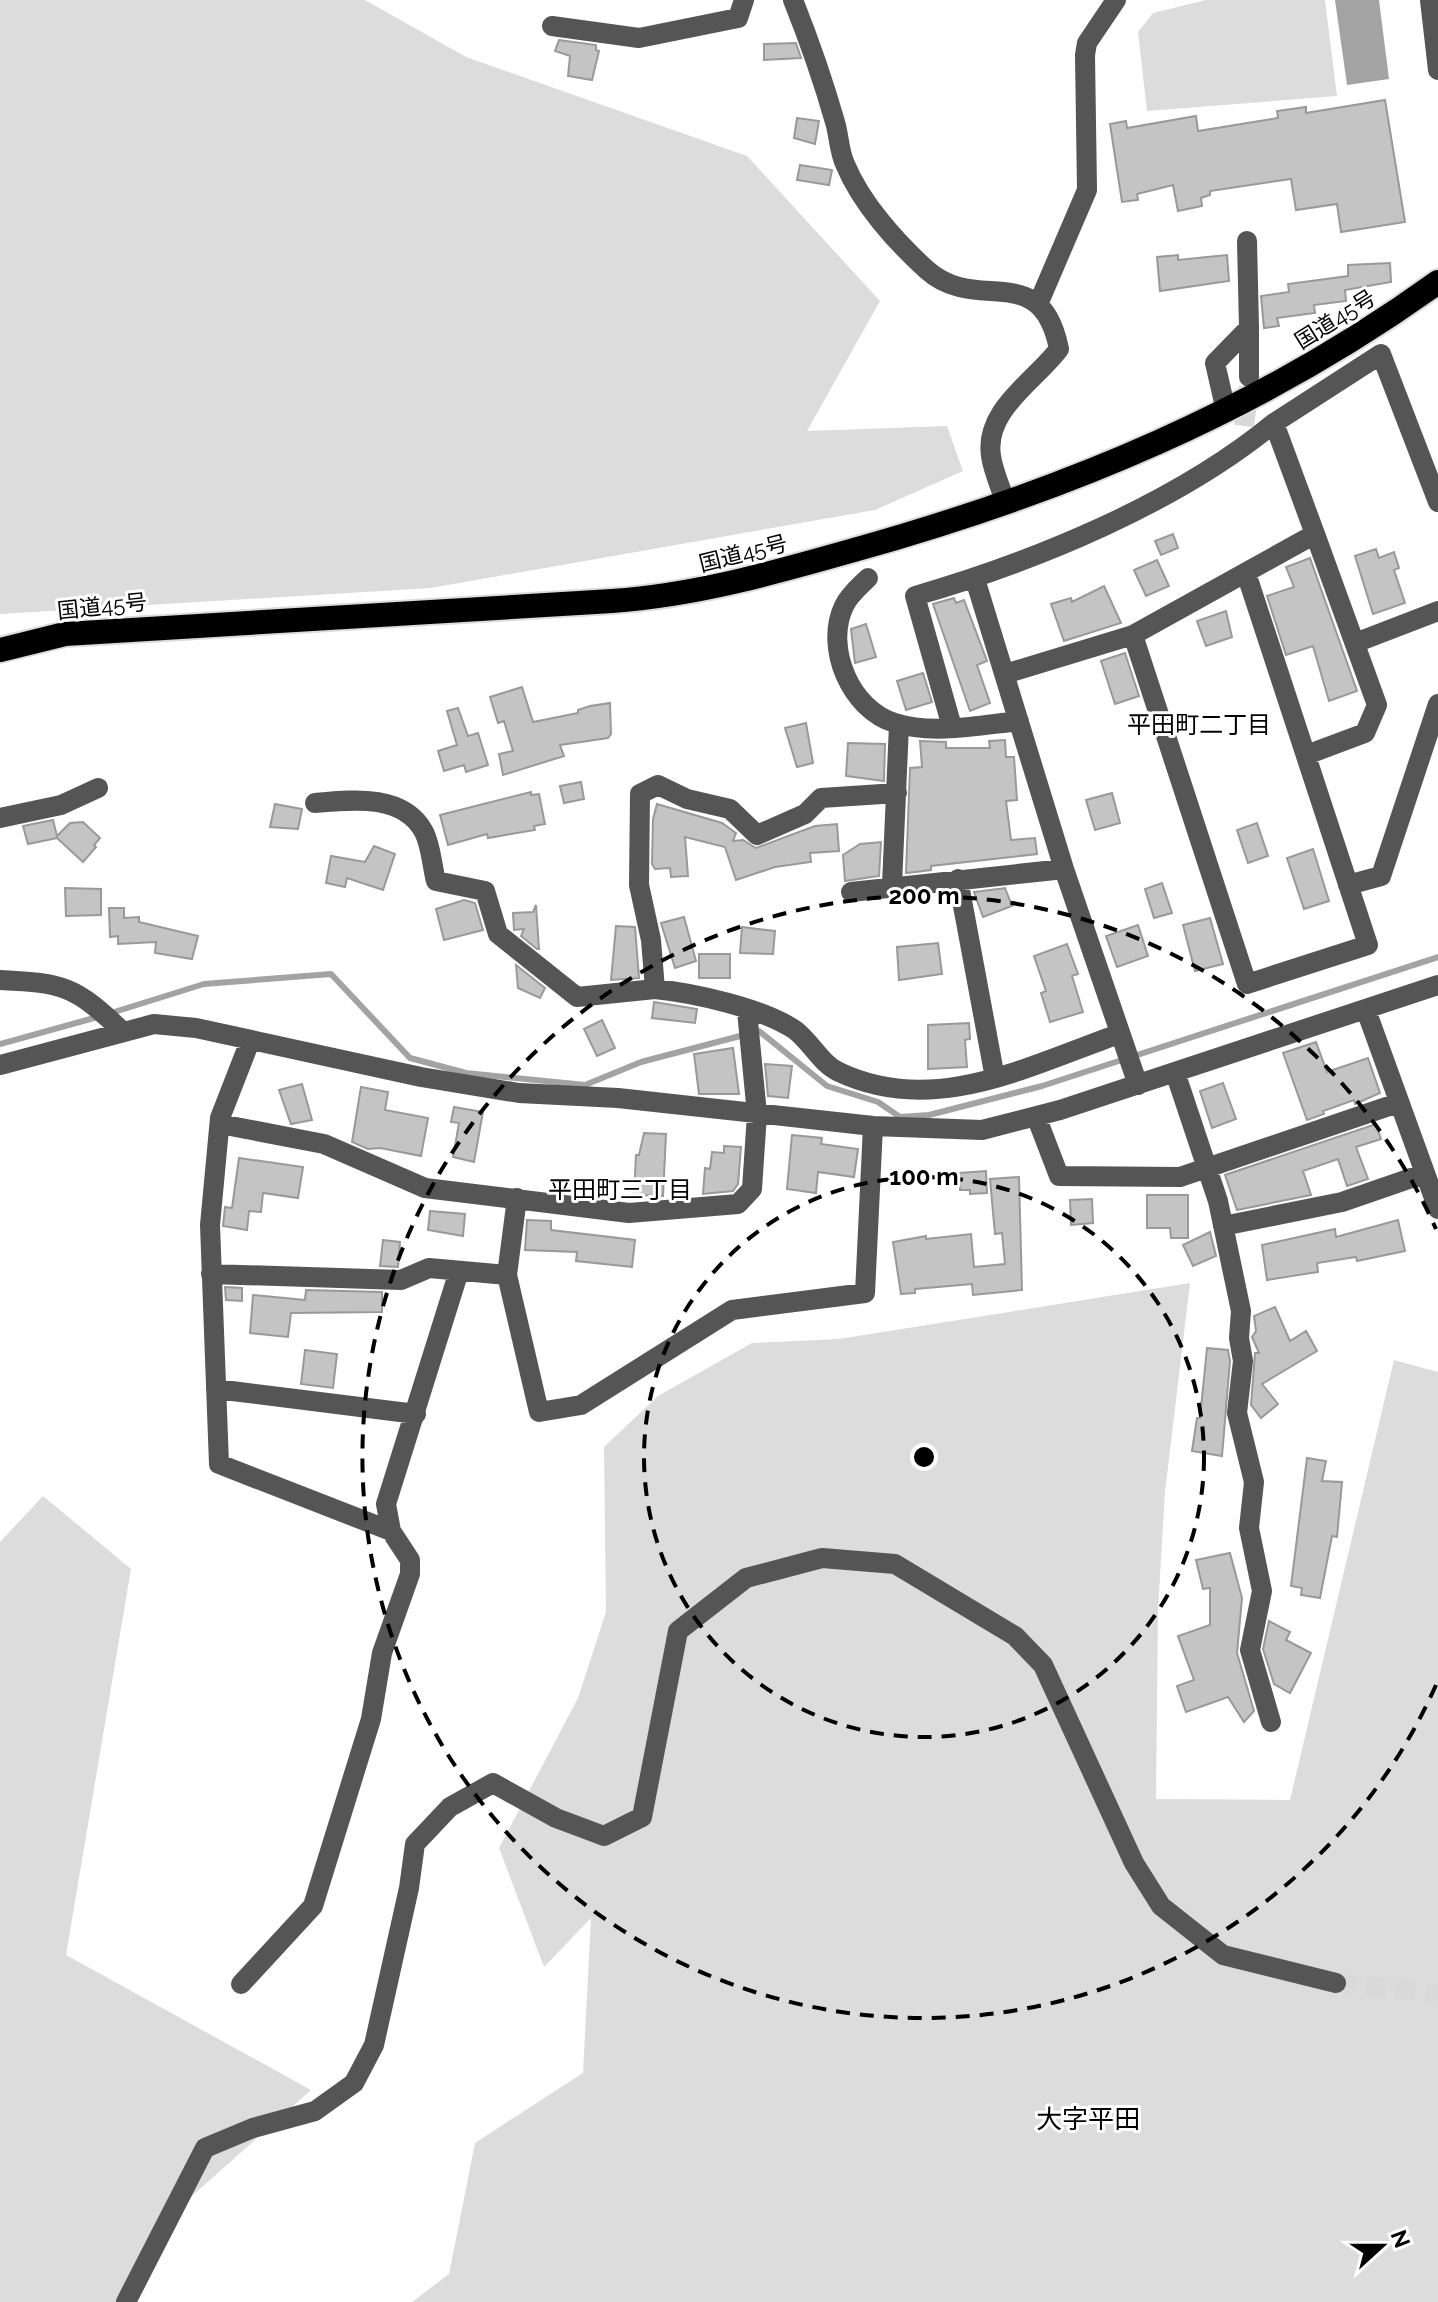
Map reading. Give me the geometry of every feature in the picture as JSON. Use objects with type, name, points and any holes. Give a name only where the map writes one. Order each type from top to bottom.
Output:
[{"type":"highway","name":"国道45号","points":[[0,650],[80,633],[671,597],[772,573],[1006,504],[1235,419],[1301,371],[1438,282]]},
{"type":"street","points":[[552,26],[639,38],[738,18],[744,0]]},
{"type":"street","points":[[793,0],[813,51],[845,163],[875,214],[927,270],[948,286],[1007,292],[1039,302],[1054,322],[1059,349],[1002,411],[991,431],[991,456],[1006,504]]},
{"type":"street","points":[[1039,302],[1084,199],[1085,55],[1087,43],[1116,0]]},
{"type":"street","points":[[1430,0],[1438,70]]},
{"type":"street","points":[[1247,241],[1250,281],[1249,377]]},
{"type":"street","points":[[1244,448],[1215,363],[1249,328]]},
{"type":"street","points":[[952,727],[915,596],[975,579],[1157,501],[1244,448],[1274,423],[1381,354],[1438,502]]},
{"type":"street","points":[[1274,423],[1377,705],[1365,733],[1306,755]]},
{"type":"street","points":[[1005,674],[1133,635],[1315,534]]},
{"type":"street","points":[[1133,635],[1247,984],[1368,945],[1246,573]]},
{"type":"street","points":[[868,578],[845,602],[840,615],[839,655],[847,681],[863,705],[877,717],[899,725],[952,727],[1019,721]]},
{"type":"street","points":[[975,579],[1064,869],[1128,1059]]},
{"type":"street","points":[[1355,643],[1438,611]]},
{"type":"street","points":[[1348,885],[1381,876],[1438,704]]},
{"type":"street","points":[[892,885],[899,725]]},
{"type":"street","points":[[655,989],[651,940],[639,885],[640,794],[658,785],[687,799],[730,809],[757,835],[805,814],[821,798],[897,793]]},
{"type":"street","points":[[0,818],[61,805],[98,788]]},
{"type":"street","points":[[315,803],[356,799],[396,806],[423,831],[436,881],[485,891],[498,934],[577,997],[655,989],[700,994],[749,1025],[794,1030],[836,1071],[891,1091],[939,1091],[995,1078],[1128,1059],[1175,1072],[1438,985]]},
{"type":"street","points":[[851,892],[873,892],[892,885],[1064,869]]},
{"type":"street","points":[[958,879],[995,1078]]},
{"type":"street","points":[[0,980],[49,983],[87,998],[118,1027]]},
{"type":"street","points":[[1366,1010],[1438,1209]]},
{"type":"street","points":[[0,1065],[118,1027],[154,1024],[196,1028],[421,1077],[519,1093],[618,1098],[873,1126],[982,1130],[1036,1116],[1128,1059]]},
{"type":"street","points":[[220,1124],[324,1144],[425,1188],[629,1213],[738,1204],[752,1189],[757,1114],[749,1025]]},
{"type":"street","points":[[250,1041],[220,1124],[210,1225],[219,1464],[391,1531]]},
{"type":"street","points":[[1175,1072],[1208,1169],[1241,1311],[1239,1338],[1243,1361],[1237,1413],[1254,1482],[1249,1528],[1262,1591],[1250,1650],[1271,1722]]},
{"type":"street","points":[[1036,1116],[1059,1176],[1180,1177],[1398,1103]]},
{"type":"street","points":[[517,1198],[507,1275],[539,1412],[581,1405],[732,1310],[865,1293],[873,1126]]},
{"type":"street","points":[[1223,1226],[1342,1202],[1423,1174]]},
{"type":"street","points":[[211,1274],[401,1280],[429,1268],[507,1275]]},
{"type":"street","points":[[241,1984],[313,1906],[371,1719],[382,1653],[410,1574],[407,1551],[391,1531],[386,1504],[459,1271]]},
{"type":"street","points":[[216,1389],[416,1414]]},
{"type":"street","points":[[126,2302],[205,2148],[253,2128],[315,2111],[354,2083],[374,2045],[409,1888],[415,1844],[450,1807],[493,1783],[556,1818],[604,1836],[642,1817],[678,1631],[746,1578],[822,1558],[895,1564],[1015,1636],[1043,1665],[1134,1863],[1161,1906],[1223,1955],[1336,1983]]},
{"type":"shaded area","points":[[0,0],[365,0],[466,57],[747,156],[880,301],[807,431],[947,426],[963,471],[875,510],[431,588],[0,614]]},
{"type":"shaded area","points":[[1206,0],[1325,0],[1337,96],[1147,111],[1138,32],[1153,13]]},
{"type":"shaded area","points":[[1335,0],[1379,0],[1389,79],[1347,85]]},
{"type":"shaded area","points":[[1190,1283],[1165,1492],[1158,1610],[1156,1799],[1290,1800],[1394,1360],[1438,1372],[1438,2302],[412,2302],[449,2274],[475,2143],[583,2073],[591,1918],[544,1967],[499,1848],[578,1698],[606,1612],[604,1447],[658,1396],[752,1343],[839,1339]]},
{"type":"shaded area","points":[[43,1496],[131,1569],[66,1955],[311,2090],[165,2220],[127,2302],[0,2302],[0,1542]]},
{"type":"building","points":[[559,40],[596,45],[599,51],[592,80],[568,76],[570,56],[555,51]]},
{"type":"building","points":[[796,43],[801,58],[764,60],[764,44]]},
{"type":"building","points":[[1385,100],[1405,222],[1341,232],[1337,204],[1296,210],[1291,179],[1210,191],[1210,195],[1201,198],[1202,206],[1178,211],[1173,185],[1137,194],[1138,200],[1122,202],[1110,124],[1126,121],[1127,128],[1196,116],[1198,131],[1278,118],[1277,111],[1306,107],[1306,113]]},
{"type":"building","points":[[797,118],[819,121],[815,144],[794,138]]},
{"type":"building","points":[[800,165],[832,170],[829,185],[797,180]]},
{"type":"building","points":[[1178,255],[1178,260],[1227,255],[1229,281],[1160,291],[1157,257]]},
{"type":"building","points":[[1390,263],[1391,282],[1345,290],[1346,301],[1314,305],[1315,313],[1277,318],[1279,326],[1264,328],[1261,296],[1289,292],[1288,284],[1348,276],[1348,265]]},
{"type":"building","points":[[1173,534],[1178,548],[1161,555],[1155,541]]},
{"type":"building","points":[[1376,549],[1379,558],[1394,552],[1399,568],[1394,570],[1405,603],[1373,614],[1355,556]]},
{"type":"building","points":[[1310,558],[1357,691],[1329,701],[1313,646],[1286,655],[1267,596],[1294,587],[1286,567]]},
{"type":"building","points":[[1157,560],[1169,586],[1146,596],[1134,570]]},
{"type":"building","points":[[1104,586],[1121,623],[1064,641],[1051,604],[1071,598],[1072,602]]},
{"type":"building","points":[[954,598],[956,603],[964,600],[987,661],[977,665],[990,703],[970,711],[933,604]]},
{"type":"building","points":[[1226,611],[1232,637],[1206,646],[1197,621]]},
{"type":"building","points":[[866,624],[876,657],[855,663],[851,629]]},
{"type":"building","points":[[1125,653],[1139,696],[1115,704],[1101,661]]},
{"type":"building","points":[[923,673],[932,702],[906,710],[897,681]]},
{"type":"building","points":[[522,687],[533,722],[610,703],[611,734],[608,738],[560,745],[564,756],[503,775],[499,754],[513,751],[504,721],[498,723],[490,697]]},
{"type":"building","points":[[458,708],[468,736],[478,733],[488,765],[466,772],[464,765],[444,771],[438,751],[457,745],[447,711]]},
{"type":"building","points":[[806,723],[813,763],[797,767],[785,728]]},
{"type":"building","points":[[1005,740],[1006,757],[1014,757],[1017,800],[1006,801],[1011,840],[1035,838],[1037,854],[931,866],[931,870],[906,873],[910,768],[922,767],[920,741],[946,742],[946,748],[990,748],[989,741]]},
{"type":"building","points":[[848,743],[885,744],[884,781],[846,776]]},
{"type":"building","points":[[581,782],[584,799],[564,803],[560,786]]},
{"type":"building","points":[[531,792],[531,795],[539,794],[545,824],[534,826],[535,830],[488,838],[487,834],[448,845],[440,815]]},
{"type":"building","points":[[1112,793],[1120,823],[1095,830],[1086,800]]},
{"type":"building","points":[[275,804],[302,809],[298,829],[270,827]]},
{"type":"building","points":[[657,804],[722,823],[736,833],[733,841],[743,840],[756,848],[815,826],[837,824],[839,851],[810,853],[811,862],[775,867],[736,880],[725,847],[685,837],[688,876],[671,877],[670,868],[655,869],[652,864],[653,819]]},
{"type":"building","points":[[53,820],[57,836],[70,823],[83,822],[100,838],[83,862],[57,838],[28,844],[23,826]]},
{"type":"building","points":[[1257,823],[1268,856],[1248,863],[1237,830]]},
{"type":"building","points":[[881,842],[879,876],[845,881],[843,855],[860,844]]},
{"type":"building","points":[[374,846],[395,854],[383,890],[347,878],[345,887],[326,883],[331,856],[365,862]]},
{"type":"building","points":[[1313,849],[1329,901],[1304,909],[1287,858]]},
{"type":"building","points":[[1162,883],[1172,913],[1154,918],[1145,889]]},
{"type":"building","points":[[65,888],[101,889],[101,915],[66,916]]},
{"type":"building","points":[[1005,888],[1012,906],[983,917],[974,892]]},
{"type":"building","points":[[464,900],[475,903],[483,930],[444,940],[436,909]]},
{"type":"building","points":[[536,905],[539,949],[521,936],[524,929],[514,930],[513,913],[533,912]]},
{"type":"building","points":[[109,908],[124,908],[124,918],[139,917],[139,922],[198,936],[192,959],[155,953],[156,942],[118,944],[118,936],[110,937]]},
{"type":"building","points":[[684,917],[696,961],[675,968],[661,923]]},
{"type":"building","points":[[1210,918],[1223,964],[1195,971],[1183,925]]},
{"type":"building","points":[[1138,925],[1148,956],[1117,967],[1106,936]]},
{"type":"building","points":[[616,926],[635,927],[639,978],[611,980]]},
{"type":"building","points":[[742,927],[775,931],[773,954],[740,953]]},
{"type":"building","points":[[938,943],[942,974],[899,980],[897,947]]},
{"type":"building","points":[[1067,944],[1078,974],[1072,976],[1083,1012],[1050,1022],[1041,993],[1046,991],[1034,956]]},
{"type":"building","points":[[699,954],[730,954],[730,978],[699,978]]},
{"type":"building","points":[[516,965],[545,988],[540,998],[518,988]]},
{"type":"building","points":[[654,1002],[697,1009],[695,1023],[652,1018]]},
{"type":"building","points":[[602,1020],[615,1048],[597,1056],[584,1029]]},
{"type":"building","points":[[969,1023],[970,1039],[965,1040],[967,1067],[928,1069],[928,1025]]},
{"type":"building","points":[[1316,1042],[1327,1072],[1368,1058],[1380,1093],[1355,1104],[1354,1100],[1323,1111],[1324,1114],[1307,1120],[1283,1053]]},
{"type":"building","points":[[733,1048],[739,1094],[699,1094],[694,1054]]},
{"type":"building","points":[[765,1064],[792,1066],[788,1098],[768,1096]]},
{"type":"building","points":[[1223,1083],[1236,1119],[1212,1128],[1200,1091]]},
{"type":"building","points":[[302,1084],[312,1120],[291,1124],[279,1090]]},
{"type":"building","points":[[361,1087],[388,1092],[385,1110],[428,1118],[421,1156],[380,1148],[368,1149],[352,1142]]},
{"type":"building","points":[[454,1107],[483,1112],[474,1162],[453,1157],[459,1123],[451,1122]]},
{"type":"building","points":[[1376,1124],[1381,1139],[1356,1147],[1368,1179],[1347,1186],[1338,1159],[1303,1171],[1311,1195],[1237,1210],[1225,1175]]},
{"type":"building","points":[[644,1133],[666,1134],[663,1196],[634,1195],[636,1155],[639,1155]]},
{"type":"building","points":[[792,1135],[822,1138],[821,1144],[858,1149],[854,1177],[818,1172],[816,1193],[787,1189]]},
{"type":"building","points":[[724,1146],[741,1147],[738,1184],[733,1191],[703,1194],[705,1168],[710,1169],[712,1152],[724,1153]]},
{"type":"building","points":[[239,1158],[303,1167],[298,1198],[263,1193],[261,1212],[249,1211],[247,1230],[223,1226],[225,1207],[232,1208]]},
{"type":"building","points":[[986,1171],[987,1193],[970,1194],[970,1190],[960,1190],[959,1173]]},
{"type":"building","points":[[1019,1177],[1022,1290],[973,1295],[972,1284],[915,1289],[915,1293],[901,1294],[893,1242],[926,1236],[926,1239],[971,1234],[974,1267],[1005,1264],[1002,1233],[995,1234],[990,1179]]},
{"type":"building","points":[[1147,1195],[1188,1195],[1188,1238],[1171,1238],[1170,1228],[1147,1228]]},
{"type":"building","points":[[1092,1199],[1093,1223],[1071,1225],[1070,1200]]},
{"type":"building","points":[[430,1211],[465,1214],[463,1236],[428,1230]]},
{"type":"building","points":[[527,1220],[551,1221],[551,1230],[635,1240],[632,1267],[576,1261],[577,1252],[525,1250]]},
{"type":"building","points":[[1398,1220],[1405,1251],[1357,1261],[1356,1257],[1317,1263],[1318,1272],[1267,1280],[1262,1245],[1335,1229],[1336,1237]]},
{"type":"building","points":[[1210,1232],[1216,1256],[1193,1266],[1183,1245]]},
{"type":"building","points":[[383,1240],[400,1242],[398,1267],[380,1266]]},
{"type":"building","points":[[225,1287],[242,1288],[242,1301],[226,1300]]},
{"type":"building","points":[[306,1290],[382,1292],[382,1312],[291,1313],[288,1337],[250,1333],[253,1295],[305,1300]]},
{"type":"building","points":[[1275,1307],[1290,1341],[1306,1331],[1317,1351],[1262,1384],[1278,1404],[1261,1418],[1251,1405],[1255,1353],[1259,1353],[1252,1337],[1256,1331],[1254,1316]]},
{"type":"building","points":[[1207,1348],[1228,1350],[1230,1361],[1222,1456],[1192,1451],[1197,1418],[1200,1418]]},
{"type":"building","points":[[305,1350],[337,1354],[333,1388],[301,1384]]},
{"type":"building","points":[[1307,1458],[1326,1461],[1322,1481],[1342,1482],[1337,1537],[1332,1536],[1320,1598],[1301,1595],[1302,1588],[1291,1586]]},
{"type":"building","points":[[1230,1553],[1242,1598],[1237,1653],[1254,1711],[1244,1722],[1228,1697],[1186,1712],[1177,1686],[1194,1680],[1178,1636],[1210,1625],[1210,1588],[1203,1589],[1196,1560]]},
{"type":"building","points":[[1269,1621],[1290,1632],[1286,1640],[1311,1653],[1290,1693],[1274,1684],[1263,1649]]},
{"type":"waterway","points":[[755,1032],[759,1031],[827,1086],[878,1102],[900,1117],[929,1115],[1042,1086],[1438,957]]},
{"type":"waterway","points":[[111,1013],[204,984],[331,974],[410,1058],[466,1073],[585,1085],[641,1062],[744,1035]]},
{"type":"waterway","points":[[0,1044],[101,1016]]},
{"type":"tunnel","points":[[1244,426],[1249,387]]},
{"type":"tunnel","points":[[1336,1983],[1438,1993]]},
{"type":"district","name":"平田町二丁目","points":[[1199,725]]},
{"type":"district","name":"平田町三丁目","points":[[620,1190]]},
{"type":"district","name":"大字平田","points":[[1088,2119]]}]
